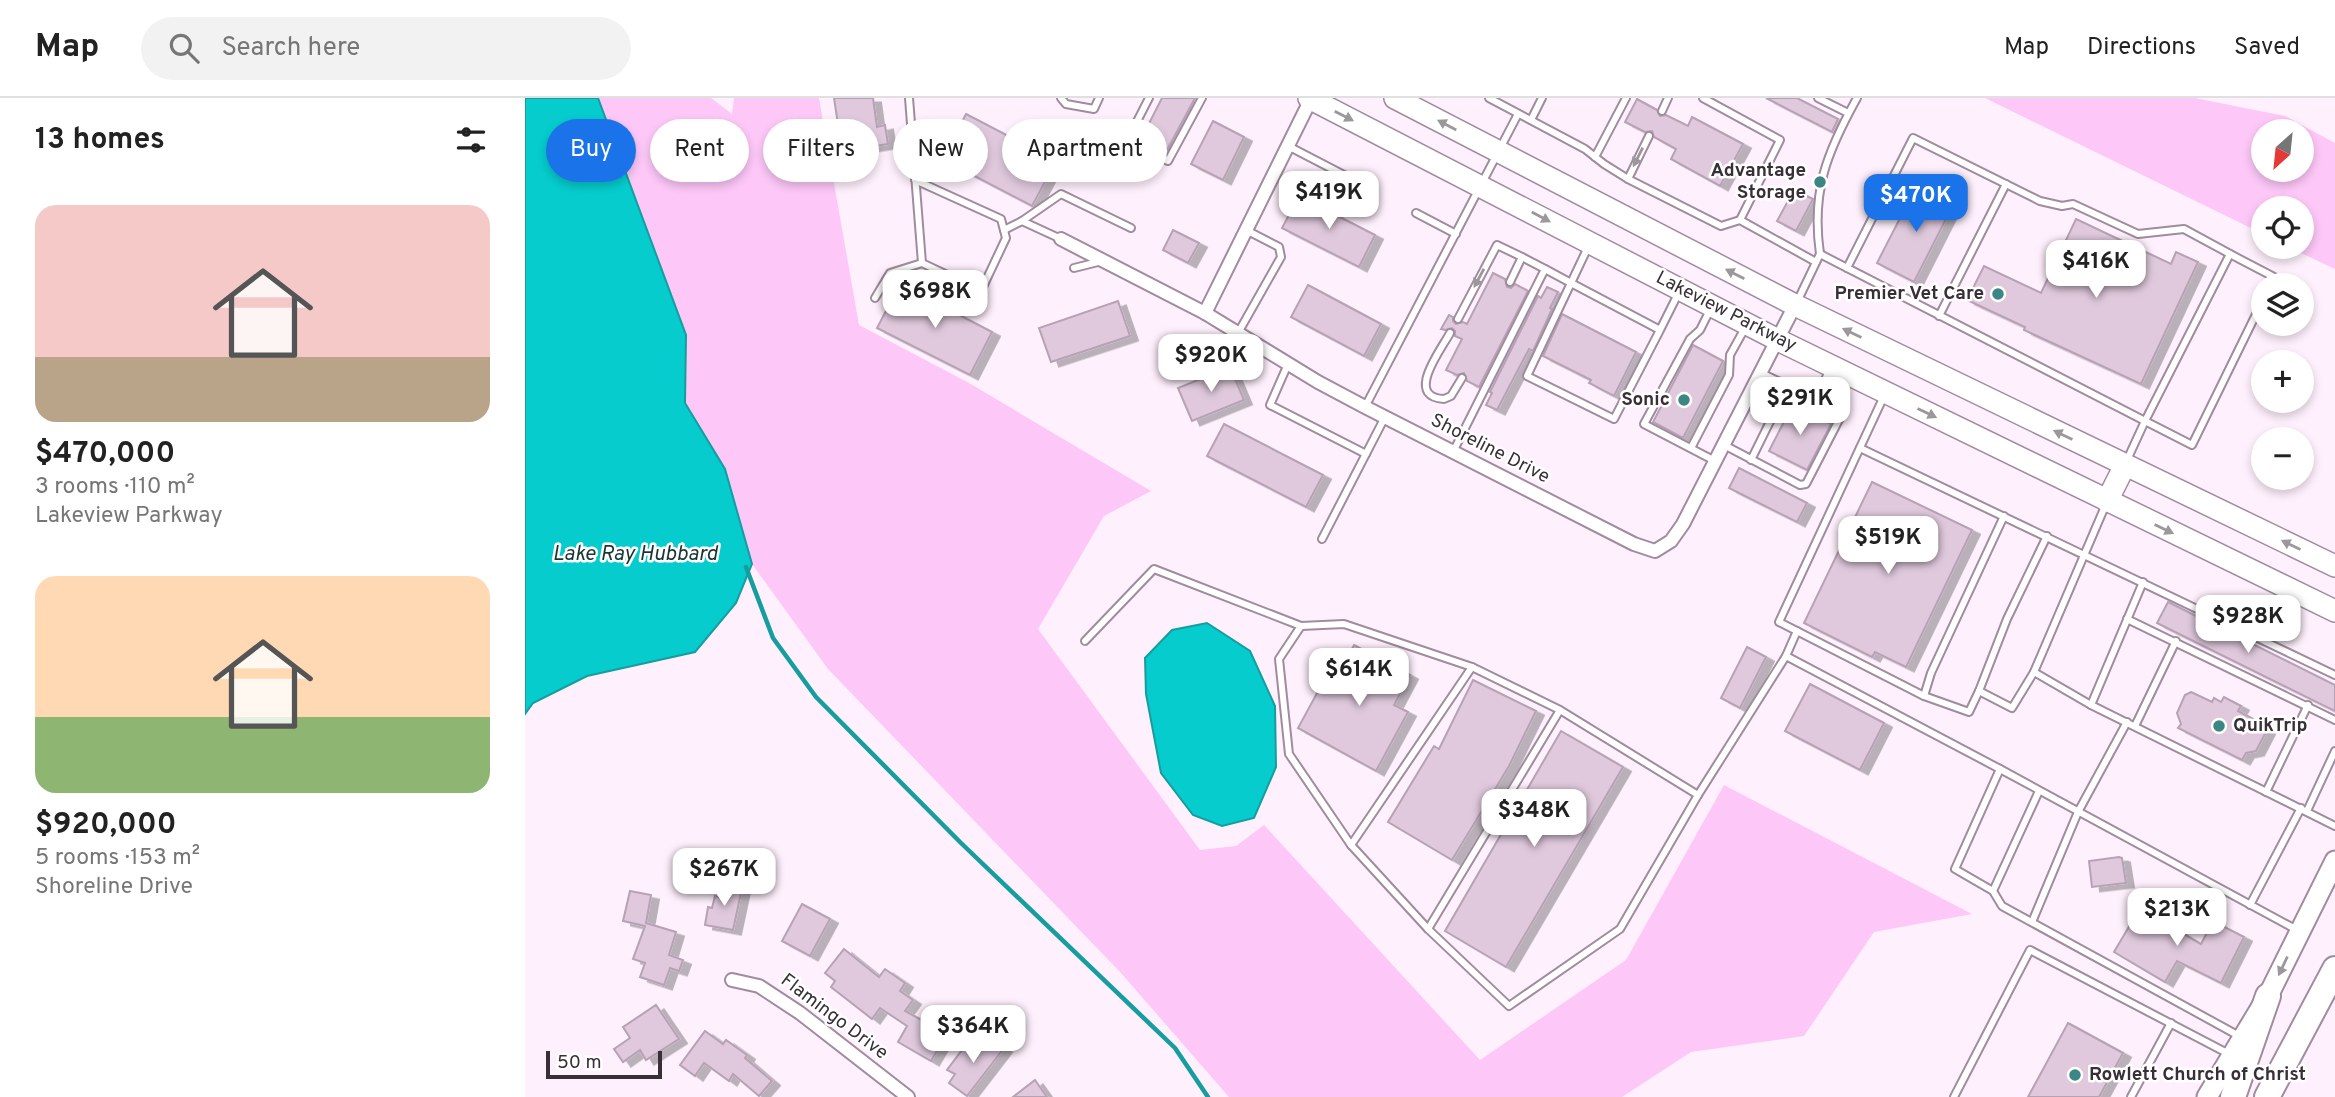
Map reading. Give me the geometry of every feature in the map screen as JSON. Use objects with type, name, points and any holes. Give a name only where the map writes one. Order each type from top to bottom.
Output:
[{"type":"highway","points":[[2267,1097],[2335,969]]},
{"type":"highway","points":[[2232,1097],[2269,996]]},
{"type":"main road","name":"Lakeview Parkway","points":[[1395,98],[1795,305],[2335,566]]},
{"type":"main road","name":"Lakeview Parkway","points":[[1310,99],[1778,340],[2335,611]]},
{"type":"main road","points":[[2107,502],[2125,465]]},
{"type":"main road","points":[[2207,1097],[2269,996],[2335,861]]},
{"type":"street","points":[[1205,313],[1310,99]]},
{"type":"street","name":"Shoreline Drive","points":[[1061,239],[1205,313],[1365,407],[1635,544],[1655,551],[1671,541],[1683,524],[1795,305]]},
{"type":"street","name":"Flamingo Drive","points":[[732,979],[759,986],[789,1006],[908,1097]]},
{"type":"lane","points":[[909,98],[911,119]]},
{"type":"lane","points":[[1061,98],[1066,104],[1094,109],[1099,98]]},
{"type":"lane","points":[[1149,98],[1127,141],[1167,161],[1202,98]]},
{"type":"lane","points":[[1489,98],[1585,149],[1627,178],[1721,226],[1740,220],[1780,140],[1703,98]]},
{"type":"lane","points":[[1531,120],[1542,98]]},
{"type":"lane","points":[[1595,157],[1626,98]]},
{"type":"lane","points":[[1662,111],[1668,98]]},
{"type":"lane","points":[[1818,98],[1848,113]]},
{"type":"lane","points":[[1795,305],[1820,254],[1817,235],[1821,176],[1857,98]]},
{"type":"lane","points":[[1365,407],[1518,114]]},
{"type":"lane","points":[[1627,178],[1649,136]]},
{"type":"lane","points":[[1847,268],[1913,138],[2039,201],[2061,206],[2073,204],[2138,234],[2184,229],[2268,273]]},
{"type":"lane","points":[[1288,146],[1369,188]]},
{"type":"lane","points":[[915,182],[922,263]]},
{"type":"lane","points":[[875,298],[890,273],[922,263],[981,291],[1006,238],[1001,219],[919,182]]},
{"type":"lane","points":[[1939,316],[2006,184]]},
{"type":"lane","points":[[1004,230],[1061,194],[1131,229]]},
{"type":"lane","points":[[1416,213],[1456,234]]},
{"type":"lane","points":[[1740,220],[1816,262]]},
{"type":"lane","points":[[1022,221],[1061,239]]},
{"type":"lane","points":[[1238,334],[1281,257],[1279,247],[1246,230]]},
{"type":"lane","points":[[1590,243],[1527,376],[1614,419],[1681,289]]},
{"type":"lane","points":[[1458,319],[1497,245],[1660,330]]},
{"type":"lane","points":[[1820,254],[2192,445],[2251,325]]},
{"type":"lane","points":[[2125,465],[2231,254]]},
{"type":"lane","points":[[1510,282],[1522,257]]},
{"type":"lane","points":[[1075,268],[1103,260]]},
{"type":"lane","points":[[1453,452],[1545,270]]},
{"type":"lane","points":[[1712,305],[1700,330],[1690,339],[1644,424],[1715,461]]},
{"type":"lane","points":[[1691,448],[1729,375],[1730,355],[1747,324]]},
{"type":"lane","points":[[1450,333],[1425,379],[1425,388],[1430,395],[1444,399],[1451,396],[1462,378]]},
{"type":"lane","points":[[1288,364],[1269,405],[1366,454]]},
{"type":"lane","points":[[1816,399],[1832,366]]},
{"type":"lane","points":[[1724,445],[1800,485],[1806,484],[1841,416],[1839,411],[1761,373]]},
{"type":"lane","points":[[1751,460],[1788,386]]},
{"type":"lane","points":[[1886,393],[1779,621],[1924,696],[1969,712],[2007,619],[2047,537]]},
{"type":"lane","points":[[1322,539],[1385,417]]},
{"type":"lane","points":[[1860,448],[2335,675]]},
{"type":"lane","points":[[1979,691],[2012,708],[2034,672],[2107,502]]},
{"type":"lane","points":[[1924,696],[1931,673],[2004,516]]},
{"type":"lane","points":[[1085,640],[1154,569],[1301,626],[1344,624],[1472,667],[1560,710],[1698,795]]},
{"type":"lane","points":[[2091,705],[2143,582]]},
{"type":"lane","points":[[2127,619],[2335,720]]},
{"type":"lane","points":[[1301,626],[1279,659],[1289,754],[1350,845],[1428,929],[1509,1006],[1620,929],[1698,795],[1786,656],[1797,631]]},
{"type":"lane","points":[[2135,726],[2176,641]]},
{"type":"lane","points":[[1786,656],[2299,931]]},
{"type":"lane","points":[[1350,845],[1472,667]]},
{"type":"lane","points":[[2034,672],[2091,705],[2335,826]]},
{"type":"lane","points":[[2266,792],[2308,705]]},
{"type":"lane","points":[[1428,929],[1560,710]]},
{"type":"lane","points":[[2032,922],[2078,812],[2127,722]]},
{"type":"lane","points":[[2250,905],[2335,751]]},
{"type":"lane","points":[[2000,769],[1955,869],[1993,891],[2001,906],[2243,1038]]},
{"type":"lane","points":[[1993,891],[2039,791]]},
{"type":"lane","points":[[1954,1097],[2030,950],[2232,1055]]},
{"type":"lane","points":[[2131,1097],[2171,1023]]},
{"type":"shaded area","points":[[598,98],[711,98],[732,114],[734,98],[819,98],[823,119],[763,119],[763,182],[834,182],[859,325],[969,383],[1151,491],[1104,516],[1038,629],[1200,850],[1236,846],[1264,825],[1480,1060],[1626,960],[1724,785],[1972,914],[1874,932],[1804,1036],[1691,1052],[1622,1097],[1229,1097],[1121,973],[828,669],[752,564],[725,469],[685,402],[686,334],[629,182],[636,182],[636,119],[606,119]]},
{"type":"shaded area","points":[[1985,98],[2195,98],[2285,116],[2291,119],[2251,119],[2251,182],[2314,182],[2314,132],[2335,143],[2335,269],[2314,259],[2314,196],[2251,196],[2251,228]]},
{"type":"water","name":"Lake Ray Hubbard","points":[[525,98],[598,98],[606,119],[546,119],[546,182],[629,182],[686,335],[685,403],[725,469],[752,564],[736,603],[695,652],[587,676],[533,703],[525,714]]},
{"type":"water","points":[[1207,623],[1250,651],[1275,706],[1276,767],[1254,818],[1222,826],[1193,815],[1161,773],[1146,694],[1145,658],[1172,630]]},
{"type":"building","points":[[834,98],[873,98],[876,119],[837,119]]},
{"type":"building","points":[[1162,98],[1195,98],[1167,150],[1167,119],[1151,119]]},
{"type":"building","points":[[1766,98],[1797,98],[1838,119],[1832,132]]},
{"type":"building","points":[[1637,99],[1657,110],[1660,116],[1666,115],[1688,126],[1692,117],[1743,144],[1720,186],[1671,159],[1676,149],[1654,137],[1652,131],[1645,132],[1625,122]]},
{"type":"building","points":[[1213,121],[1244,137],[1223,180],[1191,164]]},
{"type":"building","points":[[885,125],[888,144],[879,145],[879,126]]},
{"type":"building","points":[[988,125],[1002,133],[1002,182],[1045,182],[1032,206],[986,182]]},
{"type":"building","points":[[1931,189],[1955,201],[1914,282],[1877,263],[1914,191],[1926,198]]},
{"type":"building","points":[[1794,190],[1813,199],[1796,231],[1777,221]]},
{"type":"building","points":[[1299,196],[1375,235],[1359,267],[1282,228]]},
{"type":"building","points":[[2076,219],[2171,264],[2176,252],[2198,262],[2141,384],[2024,330],[2025,327],[1967,300],[1984,266],[2041,293]]},
{"type":"building","points":[[1173,230],[1199,243],[1188,263],[1163,250]]},
{"type":"building","points":[[1493,273],[1505,279],[1507,287],[1511,288],[1515,284],[1528,291],[1479,387],[1467,381],[1464,373],[1457,375],[1446,370],[1462,339],[1455,336],[1452,328],[1441,329],[1449,315],[1456,324],[1467,324]]},
{"type":"building","points":[[900,284],[992,332],[970,375],[877,328]]},
{"type":"building","points":[[1308,285],[1381,324],[1364,356],[1291,317]]},
{"type":"building","points":[[1547,287],[1558,292],[1533,351],[1529,349],[1497,410],[1486,405],[1538,296],[1541,298]]},
{"type":"building","points":[[1118,301],[1130,336],[1051,362],[1039,328]]},
{"type":"building","points":[[1562,314],[1636,352],[1614,396],[1589,383],[1591,380],[1543,356]]},
{"type":"building","name":"Sonic","points":[[1693,345],[1723,361],[1683,438],[1653,422]]},
{"type":"building","points":[[1230,367],[1244,400],[1192,421],[1178,388]]},
{"type":"building","points":[[1793,404],[1831,424],[1807,470],[1769,451]]},
{"type":"building","points":[[1224,424],[1323,475],[1306,507],[1207,456]]},
{"type":"building","points":[[1739,468],[1807,503],[1797,522],[1729,488]]},
{"type":"building","points":[[1872,482],[1972,530],[1906,667],[1875,652],[1872,657],[1804,623]]},
{"type":"building","name":"QuikTrip","points":[[2168,602],[2335,685],[2335,711],[2157,623]]},
{"type":"building","points":[[1354,645],[1410,675],[1394,705],[1408,712],[1376,771],[1298,728],[1329,671],[1338,676]]},
{"type":"building","points":[[1747,647],[1766,657],[1740,708],[1721,698]]},
{"type":"building","points":[[1473,680],[1536,711],[1509,766],[1452,860],[1388,822],[1434,746],[1439,749]]},
{"type":"building","points":[[1810,684],[1884,723],[1860,770],[1785,731]]},
{"type":"building","name":"QuikTrip","points":[[2191,692],[2212,702],[2214,698],[2221,702],[2224,697],[2241,706],[2238,711],[2255,720],[2254,724],[2267,730],[2256,751],[2246,753],[2242,760],[2178,728],[2181,724],[2177,713],[2185,695]]},
{"type":"building","points":[[1561,731],[1623,767],[1506,967],[1445,931]]},
{"type":"building","points":[[2122,858],[2126,883],[2092,887],[2089,861]]},
{"type":"building","points":[[721,884],[742,888],[733,930],[705,925],[708,907],[712,908],[715,896],[719,897]]},
{"type":"building","points":[[630,891],[651,895],[646,923],[676,932],[669,955],[683,960],[679,971],[670,968],[664,985],[640,977],[645,963],[633,959],[645,926],[623,921]]},
{"type":"building","points":[[802,904],[830,919],[810,956],[782,941]]},
{"type":"building","points":[[2140,908],[2201,944],[2213,921],[2244,937],[2221,983],[2177,961],[2165,982],[2114,952]]},
{"type":"building","points":[[844,949],[879,977],[885,969],[905,983],[900,991],[913,1000],[905,1011],[947,1034],[931,1061],[898,1042],[907,1026],[880,1008],[872,1019],[831,987],[835,981],[825,973]]},
{"type":"building","points":[[656,1005],[679,1039],[646,1060],[640,1050],[623,1062],[614,1049],[630,1038],[623,1027]]},
{"type":"building","name":"Rowlett Church of Christ","points":[[2068,1023],[2123,1053],[2099,1097],[2028,1097]]},
{"type":"building","points":[[705,1031],[723,1044],[726,1040],[747,1055],[745,1058],[772,1081],[759,1096],[733,1074],[729,1081],[704,1063],[695,1076],[680,1065]]},
{"type":"building","points":[[971,1038],[986,1049],[993,1040],[1004,1048],[967,1096],[949,1083],[955,1074],[947,1070]]},
{"type":"building","points":[[1035,1080],[1047,1097],[1013,1097]]},
{"type":"waterway","points":[[746,567],[773,638],[816,697],[961,843],[1175,1048],[1208,1097]]},
{"type":"place","name":"Advantage Storage","points":[[1820,182]]},
{"type":"place","name":"Premier Vet Care","points":[[1998,294]]},
{"type":"place","name":"Sonic","points":[[1684,400]]},
{"type":"place","name":"QuikTrip","points":[[2219,726]]},
{"type":"place","name":"Rowlett Church of Christ","points":[[2075,1075]]}]
